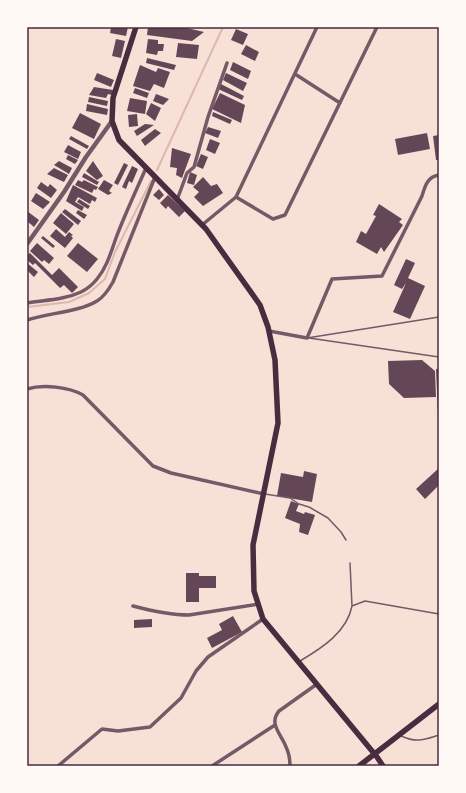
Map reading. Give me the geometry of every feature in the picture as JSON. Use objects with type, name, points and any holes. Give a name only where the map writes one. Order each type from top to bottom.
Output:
[{"type":"main road","points":[[136,27],[113,98],[112,121],[119,140],[202,225],[260,305],[269,331],[275,360],[278,423],[253,545],[254,591],[263,619],[374,753],[383,766]]},
{"type":"main road","points":[[359,766],[439,704]]},
{"type":"street","points":[[202,225],[236,197],[317,27]]},
{"type":"street","points":[[236,197],[273,220],[285,215],[377,27]]},
{"type":"street","points":[[177,200],[187,173],[194,167],[208,117],[227,63]]},
{"type":"street","points":[[294,74],[340,103]]},
{"type":"street","points":[[27,244],[112,121]]},
{"type":"street","points":[[27,303],[74,295],[82,292],[94,283],[108,261],[116,237],[146,168]]},
{"type":"street","points":[[269,331],[307,338],[332,279],[382,276],[422,196],[426,182],[434,176],[439,175]]},
{"type":"street","points":[[27,320],[91,304],[104,296],[113,282],[155,177]]},
{"type":"street","points":[[27,389],[41,386],[72,390],[83,395],[153,466],[186,477],[264,494]]},
{"type":"street","points":[[133,606],[178,615],[259,604]]},
{"type":"street","points":[[58,766],[102,729],[118,731],[150,728],[181,698],[196,670],[208,657],[263,619]]},
{"type":"street","points":[[290,766],[286,746],[274,720],[277,713],[317,684]]},
{"type":"street","points":[[212,766],[275,725]]},
{"type":"lane","points":[[307,338],[439,316]]},
{"type":"lane","points":[[307,338],[439,357]]},
{"type":"lane","points":[[264,494],[290,498],[299,504],[310,507],[328,518],[346,540]]},
{"type":"lane","points":[[299,662],[318,650],[346,624],[352,606],[350,563]]},
{"type":"lane","points":[[352,606],[365,601],[439,614]]},
{"type":"lane","points":[[398,735],[410,740],[418,741],[439,735]]},
{"type":"building","points":[[111,27],[128,27],[126,36],[110,33]]},
{"type":"building","points":[[148,27],[183,27],[204,32],[192,41],[147,35]]},
{"type":"building","points":[[236,29],[248,34],[243,45],[231,40]]},
{"type":"building","points":[[116,39],[125,41],[121,58],[112,56]]},
{"type":"building","points":[[148,39],[158,40],[158,44],[164,44],[163,51],[158,51],[157,55],[146,53]]},
{"type":"building","points":[[178,43],[199,45],[197,59],[176,57]]},
{"type":"building","points":[[246,45],[259,52],[255,61],[241,54]]},
{"type":"building","points":[[147,58],[176,65],[174,70],[146,63]]},
{"type":"building","points":[[233,62],[251,71],[248,79],[230,70]]},
{"type":"building","points":[[140,65],[156,72],[158,68],[170,72],[164,88],[154,84],[150,91],[133,86]]},
{"type":"building","points":[[97,73],[114,80],[111,87],[94,80]]},
{"type":"building","points":[[226,73],[247,83],[243,91],[223,80]]},
{"type":"building","points":[[221,84],[244,96],[242,100],[218,89]]},
{"type":"building","points":[[94,87],[113,90],[112,95],[108,94],[106,98],[89,95]]},
{"type":"building","points":[[135,88],[149,93],[147,98],[133,93]]},
{"type":"building","points":[[220,93],[245,105],[241,123],[212,109]]},
{"type":"building","points":[[156,94],[169,99],[163,105],[153,101]]},
{"type":"building","points":[[89,97],[108,101],[107,106],[88,102]]},
{"type":"building","points":[[130,98],[147,101],[145,114],[127,111]]},
{"type":"building","points":[[151,103],[161,108],[155,121],[146,114]]},
{"type":"building","points":[[87,104],[108,109],[107,115],[86,111]]},
{"type":"building","points":[[213,112],[232,120],[230,124],[212,116]]},
{"type":"building","points":[[80,113],[101,124],[94,139],[72,128]]},
{"type":"building","points":[[137,114],[138,126],[129,127],[128,115]]},
{"type":"building","points":[[145,124],[154,125],[137,136],[134,131]]},
{"type":"building","points":[[208,127],[221,131],[218,138],[205,133]]},
{"type":"building","points":[[155,129],[161,133],[145,146],[141,140]]},
{"type":"building","points":[[427,133],[430,149],[398,155],[395,139]]},
{"type":"building","points":[[439,135],[439,160],[436,160],[433,136]]},
{"type":"building","points":[[71,136],[89,146],[87,149],[69,139]]},
{"type":"building","points":[[210,139],[220,143],[215,154],[206,150]]},
{"type":"building","points":[[68,145],[81,152],[78,159],[64,152]]},
{"type":"building","points":[[172,148],[191,154],[182,178],[176,175],[177,168],[170,167]]},
{"type":"building","points":[[201,154],[208,157],[203,169],[196,166]]},
{"type":"building","points":[[68,155],[78,160],[75,164],[66,159]]},
{"type":"building","points":[[59,161],[72,168],[69,174],[54,165]]},
{"type":"building","points":[[93,161],[103,176],[97,180],[86,171]]},
{"type":"building","points":[[124,163],[128,165],[118,185],[114,183]]},
{"type":"building","points":[[132,166],[138,169],[132,183],[129,181],[126,189],[122,187]]},
{"type":"building","points":[[54,168],[68,175],[64,182],[47,174]]},
{"type":"building","points":[[190,172],[197,175],[194,185],[187,183]]},
{"type":"building","points":[[84,173],[99,182],[97,185],[82,177]]},
{"type":"building","points":[[203,177],[211,186],[217,184],[223,193],[203,206],[194,197],[199,192],[193,187]]},
{"type":"building","points":[[78,180],[82,182],[84,180],[98,187],[96,190],[94,189],[92,193],[75,185]]},
{"type":"building","points":[[104,180],[113,185],[109,191],[112,193],[108,195],[98,189]]},
{"type":"building","points":[[41,182],[48,187],[50,184],[57,190],[51,198],[37,188]]},
{"type":"building","points":[[73,185],[97,198],[95,202],[92,200],[90,204],[78,197],[75,202],[84,207],[82,211],[66,201]]},
{"type":"building","points":[[159,189],[164,195],[159,200],[153,195]]},
{"type":"building","points":[[36,193],[50,202],[43,209],[31,201]]},
{"type":"building","points":[[168,195],[185,211],[179,217],[168,206],[166,209],[160,203]]},
{"type":"building","points":[[79,199],[90,206],[88,209],[77,202]]},
{"type":"building","points":[[379,204],[402,219],[399,222],[403,225],[384,252],[381,247],[377,254],[356,242],[361,231],[366,234],[376,216],[373,215]]},
{"type":"building","points":[[65,209],[81,221],[78,225],[62,212]]},
{"type":"building","points":[[78,210],[87,215],[84,219],[76,213]]},
{"type":"building","points":[[27,211],[39,220],[34,227],[27,221]]},
{"type":"building","points":[[61,213],[74,224],[66,234],[53,223]]},
{"type":"building","points":[[56,229],[65,237],[69,232],[73,235],[71,236],[73,238],[65,248],[50,236]]},
{"type":"building","points":[[43,236],[55,246],[53,248],[41,238]]},
{"type":"building","points":[[37,243],[54,258],[49,264],[44,260],[42,262],[30,251]]},
{"type":"building","points":[[78,243],[98,259],[87,272],[67,256]]},
{"type":"building","points":[[30,253],[52,275],[59,268],[78,287],[72,293],[64,285],[60,288],[35,263],[33,265],[27,260],[27,255]]},
{"type":"building","points":[[406,259],[415,263],[408,278],[425,286],[410,319],[393,312],[406,283],[402,289],[394,285]]},
{"type":"building","points":[[27,263],[38,272],[34,277],[27,270]]},
{"type":"building","points":[[422,360],[435,371],[436,397],[404,398],[389,384],[388,361]]},
{"type":"building","points":[[436,369],[439,369],[439,414],[438,414]]},
{"type":"building","points":[[439,468],[439,485],[425,499],[416,489]]},
{"type":"building","points":[[304,471],[317,474],[312,502],[277,496],[281,473],[303,477]]},
{"type":"building","points":[[291,501],[299,504],[296,511],[304,514],[305,512],[315,515],[308,535],[299,532],[300,524],[285,518]]},
{"type":"building","points":[[186,573],[199,573],[199,576],[216,576],[216,588],[199,588],[199,602],[186,602]]},
{"type":"building","points":[[233,616],[242,632],[212,648],[207,638],[222,630],[219,624]]},
{"type":"building","points":[[152,619],[152,627],[134,628],[134,620]]},
{"type":"waterway","points":[[157,170],[223,27]]},
{"type":"waterway","points":[[27,307],[69,302],[89,293],[105,279],[115,252],[151,181]]}]
